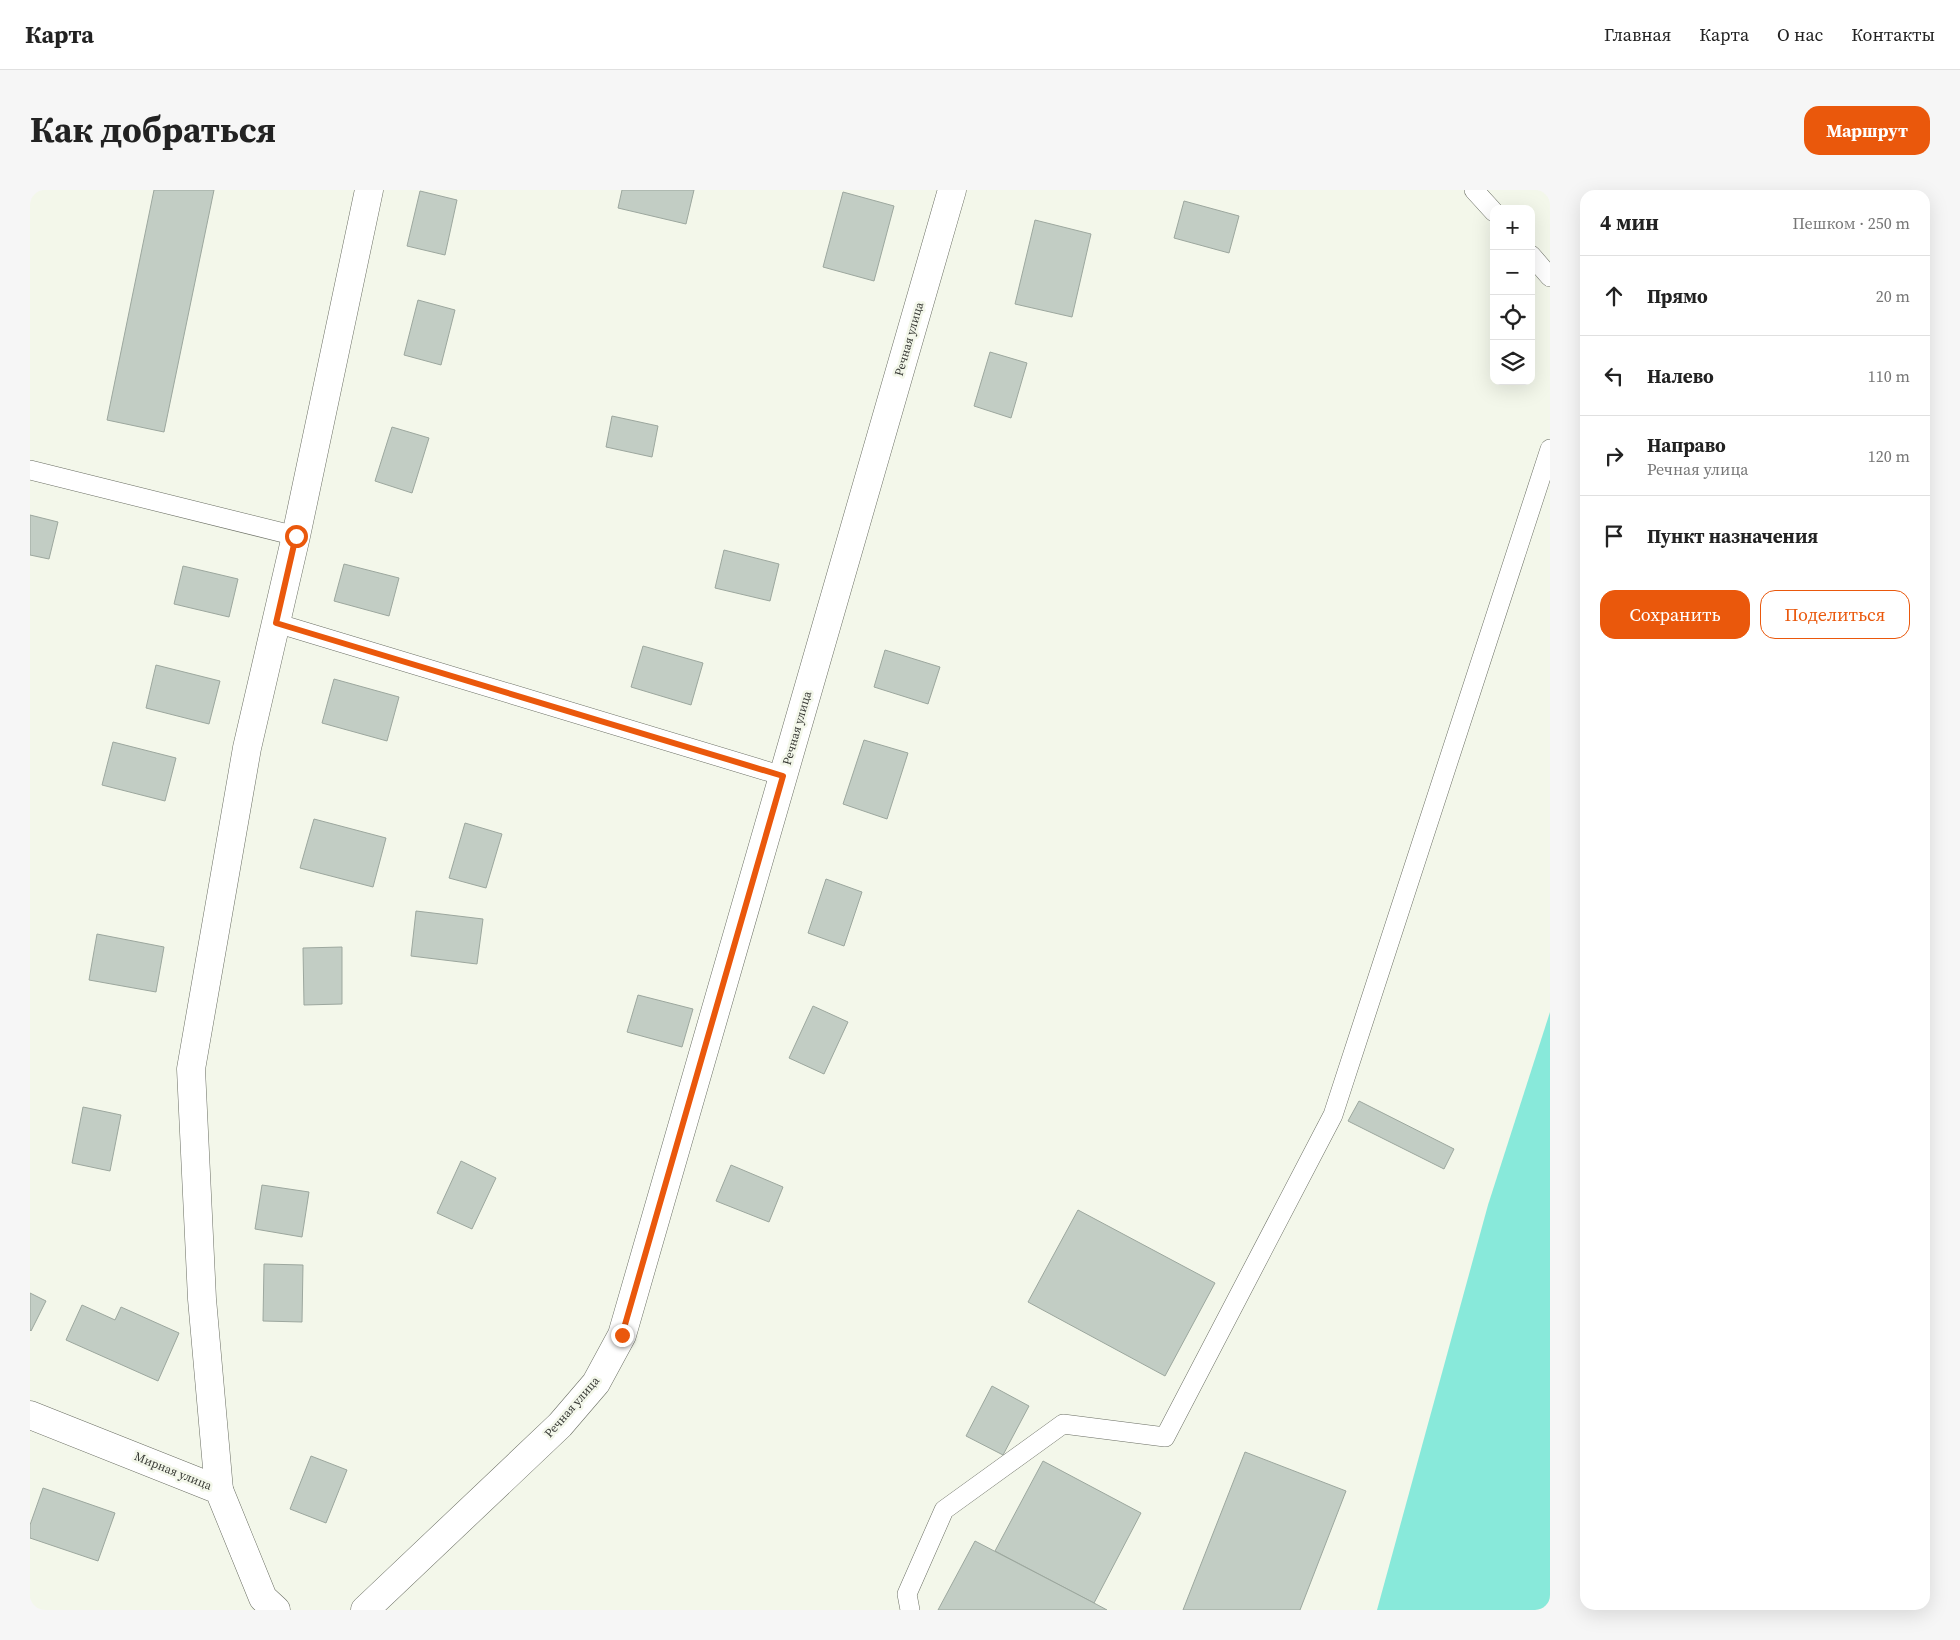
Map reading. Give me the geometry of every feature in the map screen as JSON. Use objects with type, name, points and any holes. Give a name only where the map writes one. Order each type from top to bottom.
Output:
[{"type":"street","points":[[219,1490],[202,1299],[191,1069],[247,748],[296,536],[369,190]]},
{"type":"street","name":"Речная улица","points":[[365,1610],[560,1425],[596,1383],[622,1335],[952,190]]},
{"type":"street","name":"Мирная улица","points":[[30,1414],[219,1490],[263,1598],[276,1610]]},
{"type":"lane","points":[[1474,190],[1490,208]]},
{"type":"lane","points":[[1535,260],[1550,277]]},
{"type":"lane","points":[[910,1610],[907,1594],[944,1510],[1063,1424],[1165,1437],[1333,1115],[1550,449]]},
{"type":"lane","points":[[30,470],[296,536]]},
{"type":"lane","points":[[276,623],[783,776]]},
{"type":"water","points":[[1550,1012],[1550,1610],[1377,1610],[1488,1205]]},
{"type":"building","points":[[154,190],[214,190],[164,432],[107,420]]},
{"type":"building","points":[[622,190],[694,190],[686,224],[618,208]]},
{"type":"building","points":[[420,191],[457,200],[445,255],[407,246]]},
{"type":"building","points":[[843,192],[894,206],[874,281],[823,267]]},
{"type":"building","points":[[1184,201],[1239,216],[1229,253],[1174,238]]},
{"type":"building","points":[[1035,220],[1091,234],[1072,317],[1015,304]]},
{"type":"building","points":[[418,300],[455,310],[441,365],[404,355]]},
{"type":"building","points":[[990,352],[1027,363],[1011,418],[974,406]]},
{"type":"building","points":[[612,416],[658,426],[652,457],[606,447]]},
{"type":"building","points":[[392,427],[429,438],[412,493],[375,481]]},
{"type":"building","points":[[30,515],[58,522],[49,559],[30,555]]},
{"type":"building","points":[[724,550],[779,564],[770,601],[715,588]]},
{"type":"building","points":[[344,564],[399,578],[389,616],[334,601]]},
{"type":"building","points":[[183,566],[238,579],[229,617],[174,604]]},
{"type":"building","points":[[643,646],[703,663],[691,705],[631,687]]},
{"type":"building","points":[[885,650],[940,667],[928,704],[874,687]]},
{"type":"building","points":[[156,665],[220,681],[209,724],[146,708]]},
{"type":"building","points":[[334,679],[399,697],[387,741],[322,723]]},
{"type":"building","points":[[864,740],[908,753],[887,819],[843,804]]},
{"type":"building","points":[[113,742],[176,758],[165,801],[102,785]]},
{"type":"building","points":[[314,819],[386,838],[373,887],[300,868]]},
{"type":"building","points":[[465,823],[502,834],[486,888],[449,878]]},
{"type":"building","points":[[826,879],[862,892],[844,946],[808,933]]},
{"type":"building","points":[[416,911],[483,919],[477,964],[411,956]]},
{"type":"building","points":[[97,934],[164,947],[156,992],[89,980]]},
{"type":"building","points":[[342,947],[342,1004],[304,1005],[303,948]]},
{"type":"building","points":[[638,995],[693,1009],[682,1047],[627,1032]]},
{"type":"building","points":[[813,1006],[848,1022],[824,1074],[789,1058]]},
{"type":"building","points":[[1359,1101],[1454,1149],[1444,1169],[1348,1121]]},
{"type":"building","points":[[83,1107],[121,1115],[110,1171],[72,1163]]},
{"type":"building","points":[[461,1161],[496,1178],[472,1229],[437,1213]]},
{"type":"building","points":[[731,1165],[783,1187],[769,1222],[716,1201]]},
{"type":"building","points":[[262,1185],[309,1192],[302,1237],[255,1229]]},
{"type":"building","points":[[1078,1210],[1215,1283],[1165,1376],[1028,1302]]},
{"type":"building","points":[[264,1264],[303,1265],[302,1322],[263,1321]]},
{"type":"building","points":[[30,1293],[46,1301],[31,1331],[30,1330]]},
{"type":"building","points":[[82,1305],[115,1320],[121,1307],[179,1333],[158,1381],[66,1340]]},
{"type":"building","points":[[992,1386],[1029,1406],[1003,1455],[966,1436]]},
{"type":"building","points":[[1245,1452],[1346,1491],[1300,1610],[1183,1610]]},
{"type":"building","points":[[311,1456],[347,1470],[326,1523],[290,1509]]},
{"type":"building","points":[[1043,1461],[1141,1513],[1094,1603],[995,1551]]},
{"type":"building","points":[[43,1488],[115,1513],[98,1561],[30,1538],[30,1525]]},
{"type":"building","points":[[975,1541],[1094,1603],[1107,1610],[938,1610]]},
{"type":"route","points":[[296,536],[276,623],[783,776],[622,1335]]}]
